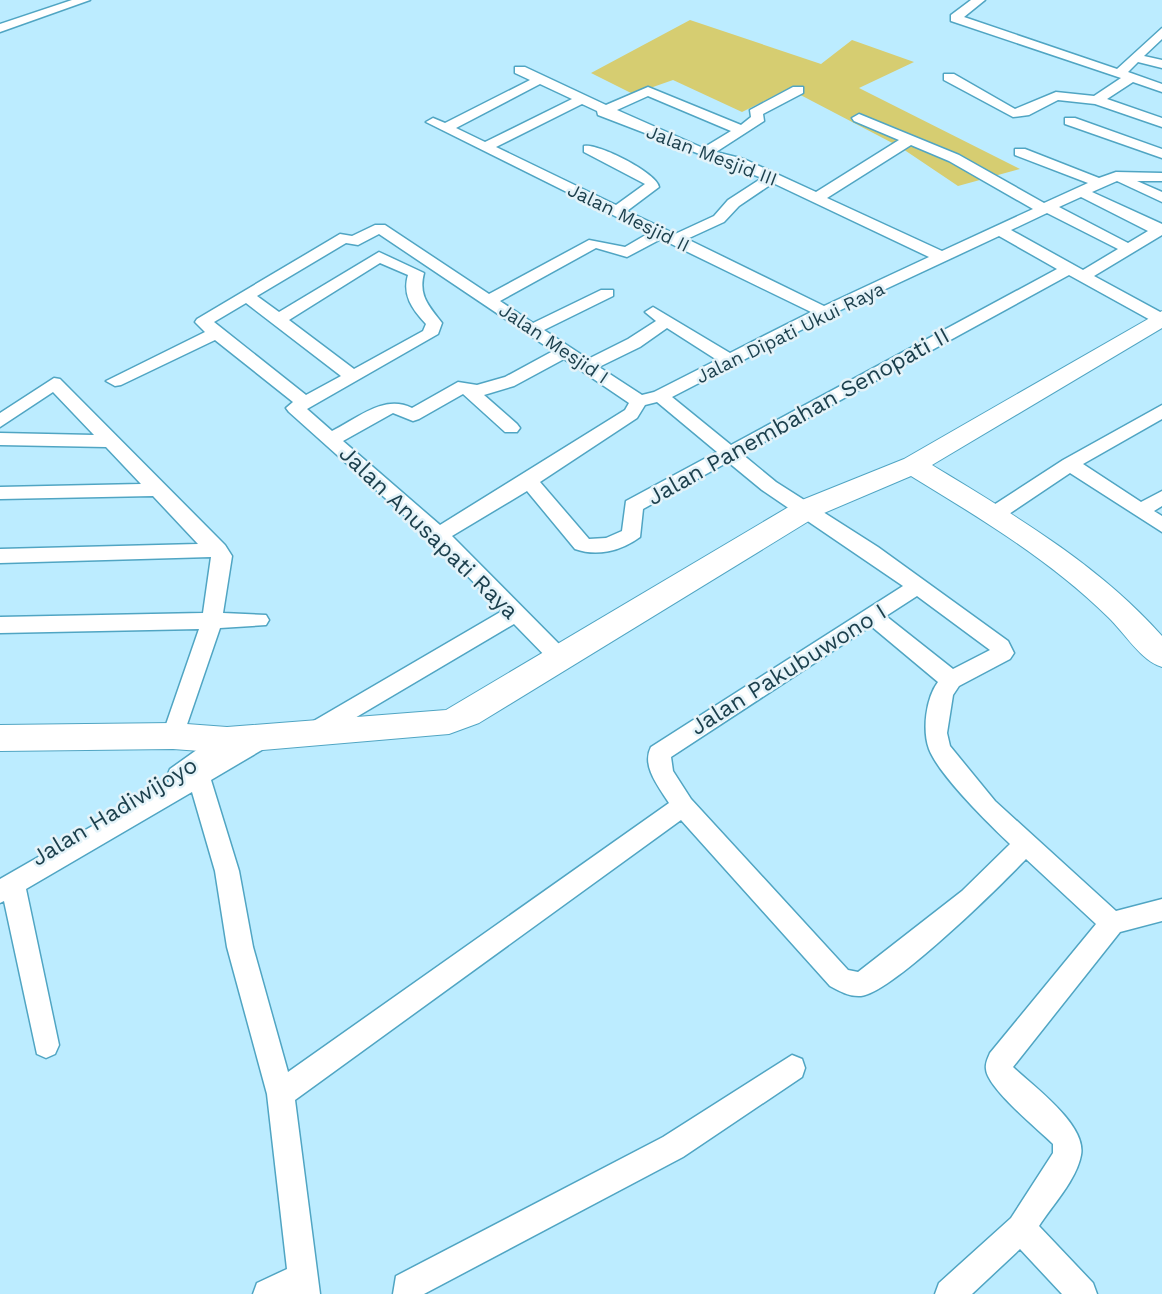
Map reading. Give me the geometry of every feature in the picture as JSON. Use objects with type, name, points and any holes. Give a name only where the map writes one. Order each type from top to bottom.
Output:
[{"type":"street","points":[[0,28],[84,0]]},
{"type":"street","points":[[979,0],[955,18],[1162,88]]},
{"type":"street","points":[[1097,100],[1126,75],[1136,58],[1162,32]]},
{"type":"street","points":[[1136,58],[1162,64]]},
{"type":"street","name":"Jalan Mesjid III","points":[[520,70],[603,111],[704,153],[728,157],[942,257]]},
{"type":"street","points":[[949,77],[1013,113],[1024,112],[1056,96],[1097,100],[1162,123]]},
{"type":"street","name":"Jalan Mesjid II","points":[[539,80],[439,125],[824,312]]},
{"type":"street","points":[[704,153],[759,118],[755,113],[798,90]]},
{"type":"street","points":[[603,111],[648,91],[742,131]]},
{"type":"street","points":[[487,146],[580,100]]},
{"type":"street","points":[[859,118],[954,158],[1045,208],[1129,249]]},
{"type":"street","points":[[1070,121],[1162,154]]},
{"type":"street","points":[[817,198],[910,139]]},
{"type":"street","points":[[589,149],[637,172],[652,183],[652,187],[617,211]]},
{"type":"street","points":[[1020,152],[1162,198]]},
{"type":"street","name":"Jalan Mesjid I","points":[[639,401],[490,300],[594,243],[632,251],[719,219],[727,214],[733,203],[773,177]]},
{"type":"street","name":"Jalan Dipati Ukui Raya","points":[[639,401],[660,396],[824,312],[1108,180],[1162,177]]},
{"type":"street","points":[[1081,192],[1161,230]]},
{"type":"street","points":[[116,381],[216,333],[203,322],[205,320],[344,235],[380,228],[490,300]]},
{"type":"street","points":[[999,230],[1161,319]]},
{"type":"street","name":"Jalan Panembahan Senopati II","points":[[529,481],[575,537],[587,547],[632,534],[632,507],[728,452],[1077,272],[1129,249],[1161,230]]},
{"type":"street","points":[[299,405],[421,341],[434,326],[421,309],[412,288],[416,273],[379,257],[344,235]]},
{"type":"street","points":[[278,320],[379,257]]},
{"type":"street","points":[[533,329],[607,293]]},
{"type":"street","points":[[247,296],[352,376]]},
{"type":"street","points":[[587,366],[634,343],[660,317],[731,361]]},
{"type":"street","points":[[0,738],[173,736],[227,740],[449,722],[561,659],[807,509],[913,465],[1161,319]]},
{"type":"street","name":"Jalan Anusapati Raya","points":[[216,333],[299,405],[332,439],[439,535],[561,659]]},
{"type":"street","points":[[464,386],[478,391],[498,382],[508,382],[541,367],[565,351]]},
{"type":"street","points":[[0,421],[51,384],[218,550],[223,563],[212,621],[173,736]]},
{"type":"street","points":[[464,386],[511,428]]},
{"type":"street","points":[[332,439],[389,408],[396,407],[410,416],[416,415],[464,386]]},
{"type":"street","points":[[660,396],[769,485],[918,586],[1003,650],[1003,653],[951,680],[942,693],[936,733],[940,749],[987,808],[1112,923]]},
{"type":"street","points":[[439,535],[529,481],[631,414],[639,401]]},
{"type":"street","points":[[993,514],[1070,464],[1162,411]]},
{"type":"street","points":[[0,439],[108,441]]},
{"type":"street","points":[[1070,464],[1162,525]]},
{"type":"street","points":[[913,465],[1056,556],[1108,596],[1162,656]]},
{"type":"street","points":[[0,493],[159,490]]},
{"type":"street","points":[[1140,511],[1162,497]]},
{"type":"street","points":[[0,556],[218,550]]},
{"type":"street","name":"Jalan Pakubuwono I","points":[[683,806],[662,773],[659,753],[918,586]]},
{"type":"street","points":[[308,735],[515,613]]},
{"type":"street","points":[[872,616],[951,680]]},
{"type":"street","points":[[0,625],[258,620]]},
{"type":"street","points":[[46,1045],[4,885],[199,778],[264,738]]},
{"type":"street","name":"Jalan Hadiwijoyo","points":[[4,885],[183,773],[227,740]]},
{"type":"street","points":[[199,778],[227,871],[240,947],[281,1094],[304,1285],[268,1294]]},
{"type":"street","points":[[281,1094],[683,806],[839,978],[856,985],[870,981],[971,899],[1025,844]]},
{"type":"street","points":[[950,1294],[1021,1228],[1067,1157],[1068,1146],[1063,1134],[1003,1076],[999,1069],[1000,1062],[1112,923],[1162,910]]},
{"type":"street","points":[[403,1292],[673,1147],[792,1068]]},
{"type":"street","points":[[1021,1228],[1082,1294]]},
{"type":"shaded area","points":[[690,20],[821,64],[852,40],[914,62],[859,88],[1020,169],[958,186],[900,147],[789,89],[742,112],[673,80],[633,94],[591,73]]}]
